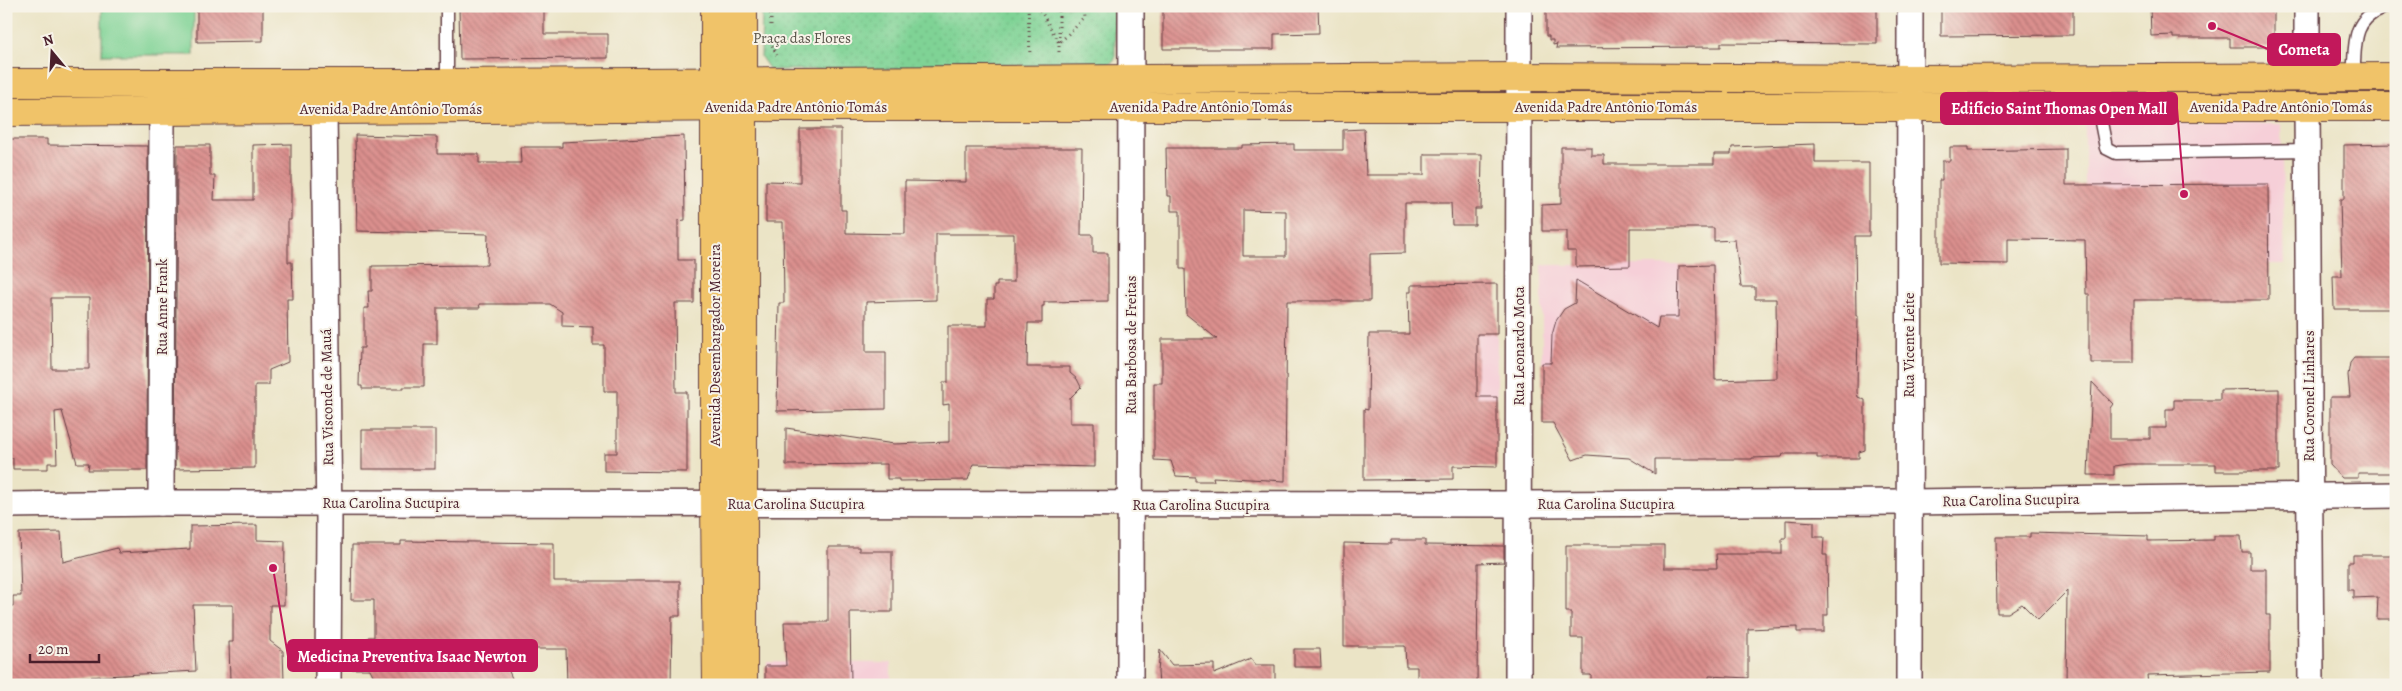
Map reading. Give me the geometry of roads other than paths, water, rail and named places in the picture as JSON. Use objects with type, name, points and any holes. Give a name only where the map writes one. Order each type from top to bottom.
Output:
[{"type":"main road","name":"Avenida Desembargador Moreira","points":[[715,6],[729,94],[742,504],[743,685]]},
{"type":"main road","name":"Avenida Desembargador Moreira","points":[[717,685],[715,504],[729,94],[743,6]]},
{"type":"main road","name":"Avenida Padre Antônio Tomás","points":[[6,112],[324,110],[1131,80],[1518,77],[1909,79],[2396,77]]},
{"type":"main road","name":"Avenida Padre Antônio Tomás","points":[[6,83],[447,83],[1131,107],[2396,107]]},
{"type":"street","name":"Rua Barbosa de Freitas","points":[[1130,685],[1131,6]]},
{"type":"street","name":"Rua Leonardo Mota","points":[[1518,685],[1519,6]]},
{"type":"street","name":"Rua Vicente Leite","points":[[1909,685],[1910,6]]},
{"type":"street","points":[[2306,6],[2307,77]]},
{"type":"street","name":"Rua Coronel Linhares","points":[[2307,107],[2311,685]]},
{"type":"street","name":"Rua Visconde de Mauá","points":[[324,110],[328,685]]},
{"type":"street","name":"Rua Anne Frank","points":[[161,503],[162,112]]},
{"type":"street","name":"Rua Carolina Sucupira","points":[[6,505],[161,503],[1519,504],[1910,502],[2396,495]]},
{"type":"lane","points":[[447,6],[447,83]]},
{"type":"lane","points":[[2353,77],[2358,27],[2368,14],[2381,8]]},
{"type":"lane","points":[[2098,107],[2106,148],[2116,153],[2307,150]]},
{"type":"place","name":"Cometa","points":[[2212,26]]},
{"type":"place","name":"Edifício Saint Thomas Open Mall","points":[[2184,194]]},
{"type":"place","name":"Medicina Preventiva Isaac Newton","points":[[273,568]]},
{"type":"park label","name":"Praça das Flores","points":[[802,38]]}]
